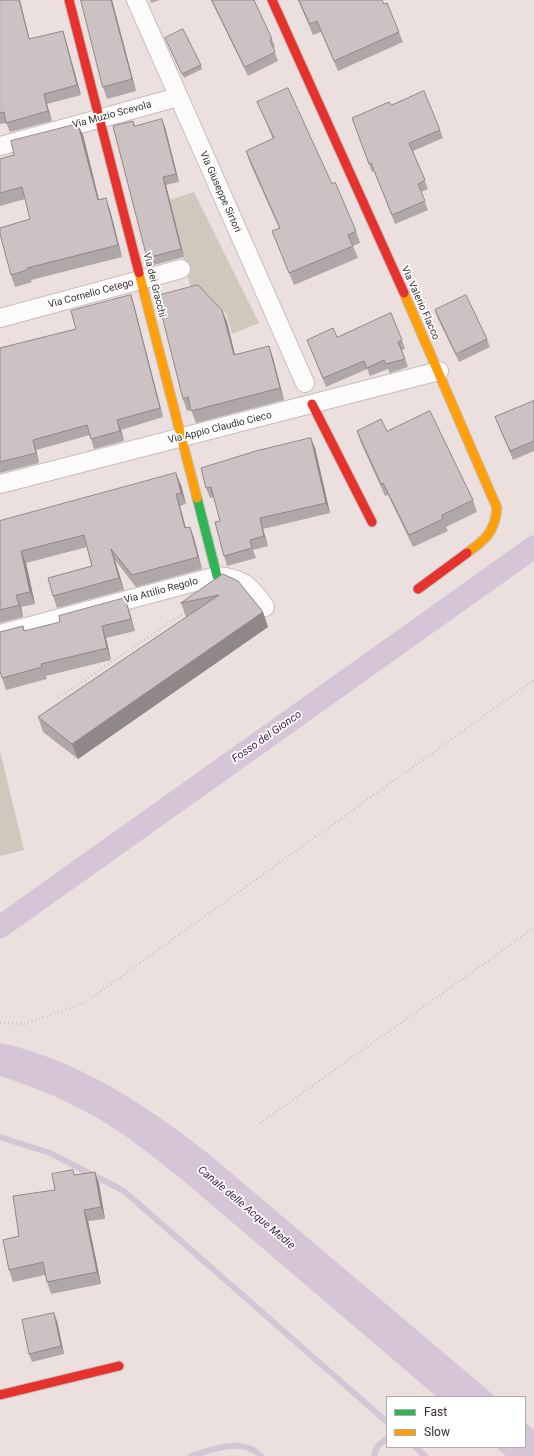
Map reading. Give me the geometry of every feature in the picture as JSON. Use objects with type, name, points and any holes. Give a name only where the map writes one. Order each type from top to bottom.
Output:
[{"type":"street","name":"Via dei Gracchi","points":[[68,0],[217,576]]},
{"type":"street","name":"Via Giuseppe Sirtori","points":[[136,0],[305,383]]},
{"type":"street","name":"Via Valerio Flacco","points":[[272,0],[439,371],[495,502],[497,514],[494,527],[486,539],[418,589]]},
{"type":"street","name":"Via Muzio Scevola","points":[[0,146],[178,97]]},
{"type":"street","name":"Via Cornelio Cetego","points":[[0,318],[181,269]]},
{"type":"street","name":"Via Appio Claudio Cieco","points":[[0,484],[439,371]]},
{"type":"street","points":[[312,404],[372,522]]},
{"type":"street","name":"Via Attilio Regolo","points":[[0,634],[217,576],[237,579],[243,582],[255,593],[265,607]]},
{"type":"street","points":[[0,1395],[119,1366]]},
{"type":"path","points":[[58,698],[194,606]]},
{"type":"path","points":[[0,1023],[25,1024],[84,1003],[534,680]]},
{"type":"path","points":[[260,1123],[534,928]]},
{"type":"shaded area","points":[[194,192],[259,323],[232,334],[226,313],[191,289],[169,200]]},
{"type":"shaded area","points":[[0,751],[24,850],[0,856]]},
{"type":"water","name":"Canale delle Acque Medie","points":[[0,1043],[29,1050],[57,1060],[85,1073],[137,1103],[187,1137],[210,1155],[495,1396],[436,1396],[179,1177],[136,1144],[102,1121],[79,1108],[46,1093],[0,1076]]},
{"type":"water","points":[[526,1423],[534,1430],[534,1456],[506,1456],[497,1448],[526,1448]]},
{"type":"building","points":[[0,0],[19,0],[29,39],[63,31],[77,85],[44,94],[48,111],[6,123],[4,112],[0,113]]},
{"type":"building","points":[[81,0],[111,0],[132,79],[103,87]]},
{"type":"building","points":[[212,0],[254,0],[272,39],[270,40],[275,52],[245,67]]},
{"type":"building","points":[[299,0],[382,0],[384,4],[387,3],[399,32],[334,61],[317,21],[310,24]]},
{"type":"building","points":[[183,29],[201,65],[182,74],[165,38]]},
{"type":"building","points":[[288,88],[332,184],[335,182],[356,231],[348,235],[353,246],[289,273],[272,231],[280,228],[246,151],[274,138],[257,102]]},
{"type":"building","points":[[424,91],[440,130],[409,143],[425,180],[418,184],[425,201],[392,215],[371,163],[369,164],[352,118],[389,102],[391,105]]},
{"type":"building","points":[[162,119],[176,174],[163,177],[181,249],[147,258],[113,126],[133,121],[134,126]]},
{"type":"building","points":[[78,124],[98,200],[106,198],[118,245],[27,268],[27,270],[11,275],[0,234],[0,228],[30,219],[22,187],[0,193],[0,159],[14,155],[11,141]]},
{"type":"building","points":[[198,285],[222,310],[234,355],[269,346],[280,388],[191,411],[188,397],[183,399],[157,296]]},
{"type":"building","points":[[131,295],[160,408],[117,420],[120,431],[91,439],[87,425],[33,440],[36,453],[0,462],[0,348],[76,329],[71,311]]},
{"type":"building","points":[[466,295],[487,339],[456,354],[435,310]]},
{"type":"building","points":[[391,313],[402,340],[398,342],[405,359],[386,364],[384,360],[367,368],[364,361],[323,378],[307,340],[333,328],[337,337]]},
{"type":"building","points":[[534,401],[534,441],[510,451],[495,417]]},
{"type":"building","points":[[430,411],[473,500],[442,515],[443,519],[409,535],[383,483],[381,484],[357,431],[381,419],[387,431]]},
{"type":"building","points":[[311,438],[326,503],[260,518],[264,536],[250,540],[252,548],[224,556],[215,522],[220,521],[211,487],[206,488],[201,468],[256,451]]},
{"type":"building","points":[[176,473],[181,493],[176,494],[185,528],[190,527],[198,557],[132,575],[111,549],[119,578],[53,596],[48,578],[92,566],[84,535],[21,551],[30,592],[16,595],[19,605],[0,610],[0,521]]},
{"type":"building","points":[[223,574],[238,581],[263,612],[72,744],[38,717],[219,595],[181,603]]},
{"type":"building","points":[[125,598],[131,619],[102,626],[107,648],[41,664],[42,667],[2,678],[0,671],[0,632],[23,626],[24,631],[60,622],[59,616]]},
{"type":"building","points":[[73,1170],[74,1175],[95,1172],[101,1207],[84,1210],[97,1272],[47,1282],[43,1262],[9,1270],[3,1240],[19,1236],[13,1196],[55,1190],[52,1174]]},
{"type":"building","points":[[54,1313],[61,1346],[29,1354],[22,1320]]},
{"type":"waterway","name":"Fosso del Gionco","points":[[0,927],[534,547]]},
{"type":"waterway","points":[[0,1137],[50,1153],[124,1191],[386,1421]]},
{"type":"waterway","points":[[374,1456],[377,1447],[386,1439]]},
{"type":"waterway","points":[[191,1456],[227,1446],[245,1447],[253,1450],[261,1456]]},
{"type":"waterway","points":[[416,1448],[425,1456]]},
{"type":"traffic: fast","points":[[197,498],[217,576]]},
{"type":"traffic: slow","points":[[139,273],[197,498]]},
{"type":"traffic: slow","points":[[404,293],[497,508],[494,523],[488,535],[467,553]]},
{"type":"traffic: jam","points":[[69,0],[139,273]]},
{"type":"traffic: jam","points":[[272,0],[404,293]]},
{"type":"traffic: jam","points":[[312,404],[372,522]]},
{"type":"traffic: jam","points":[[418,589],[467,553]]},
{"type":"traffic: jam","points":[[0,1395],[119,1366]]}]
